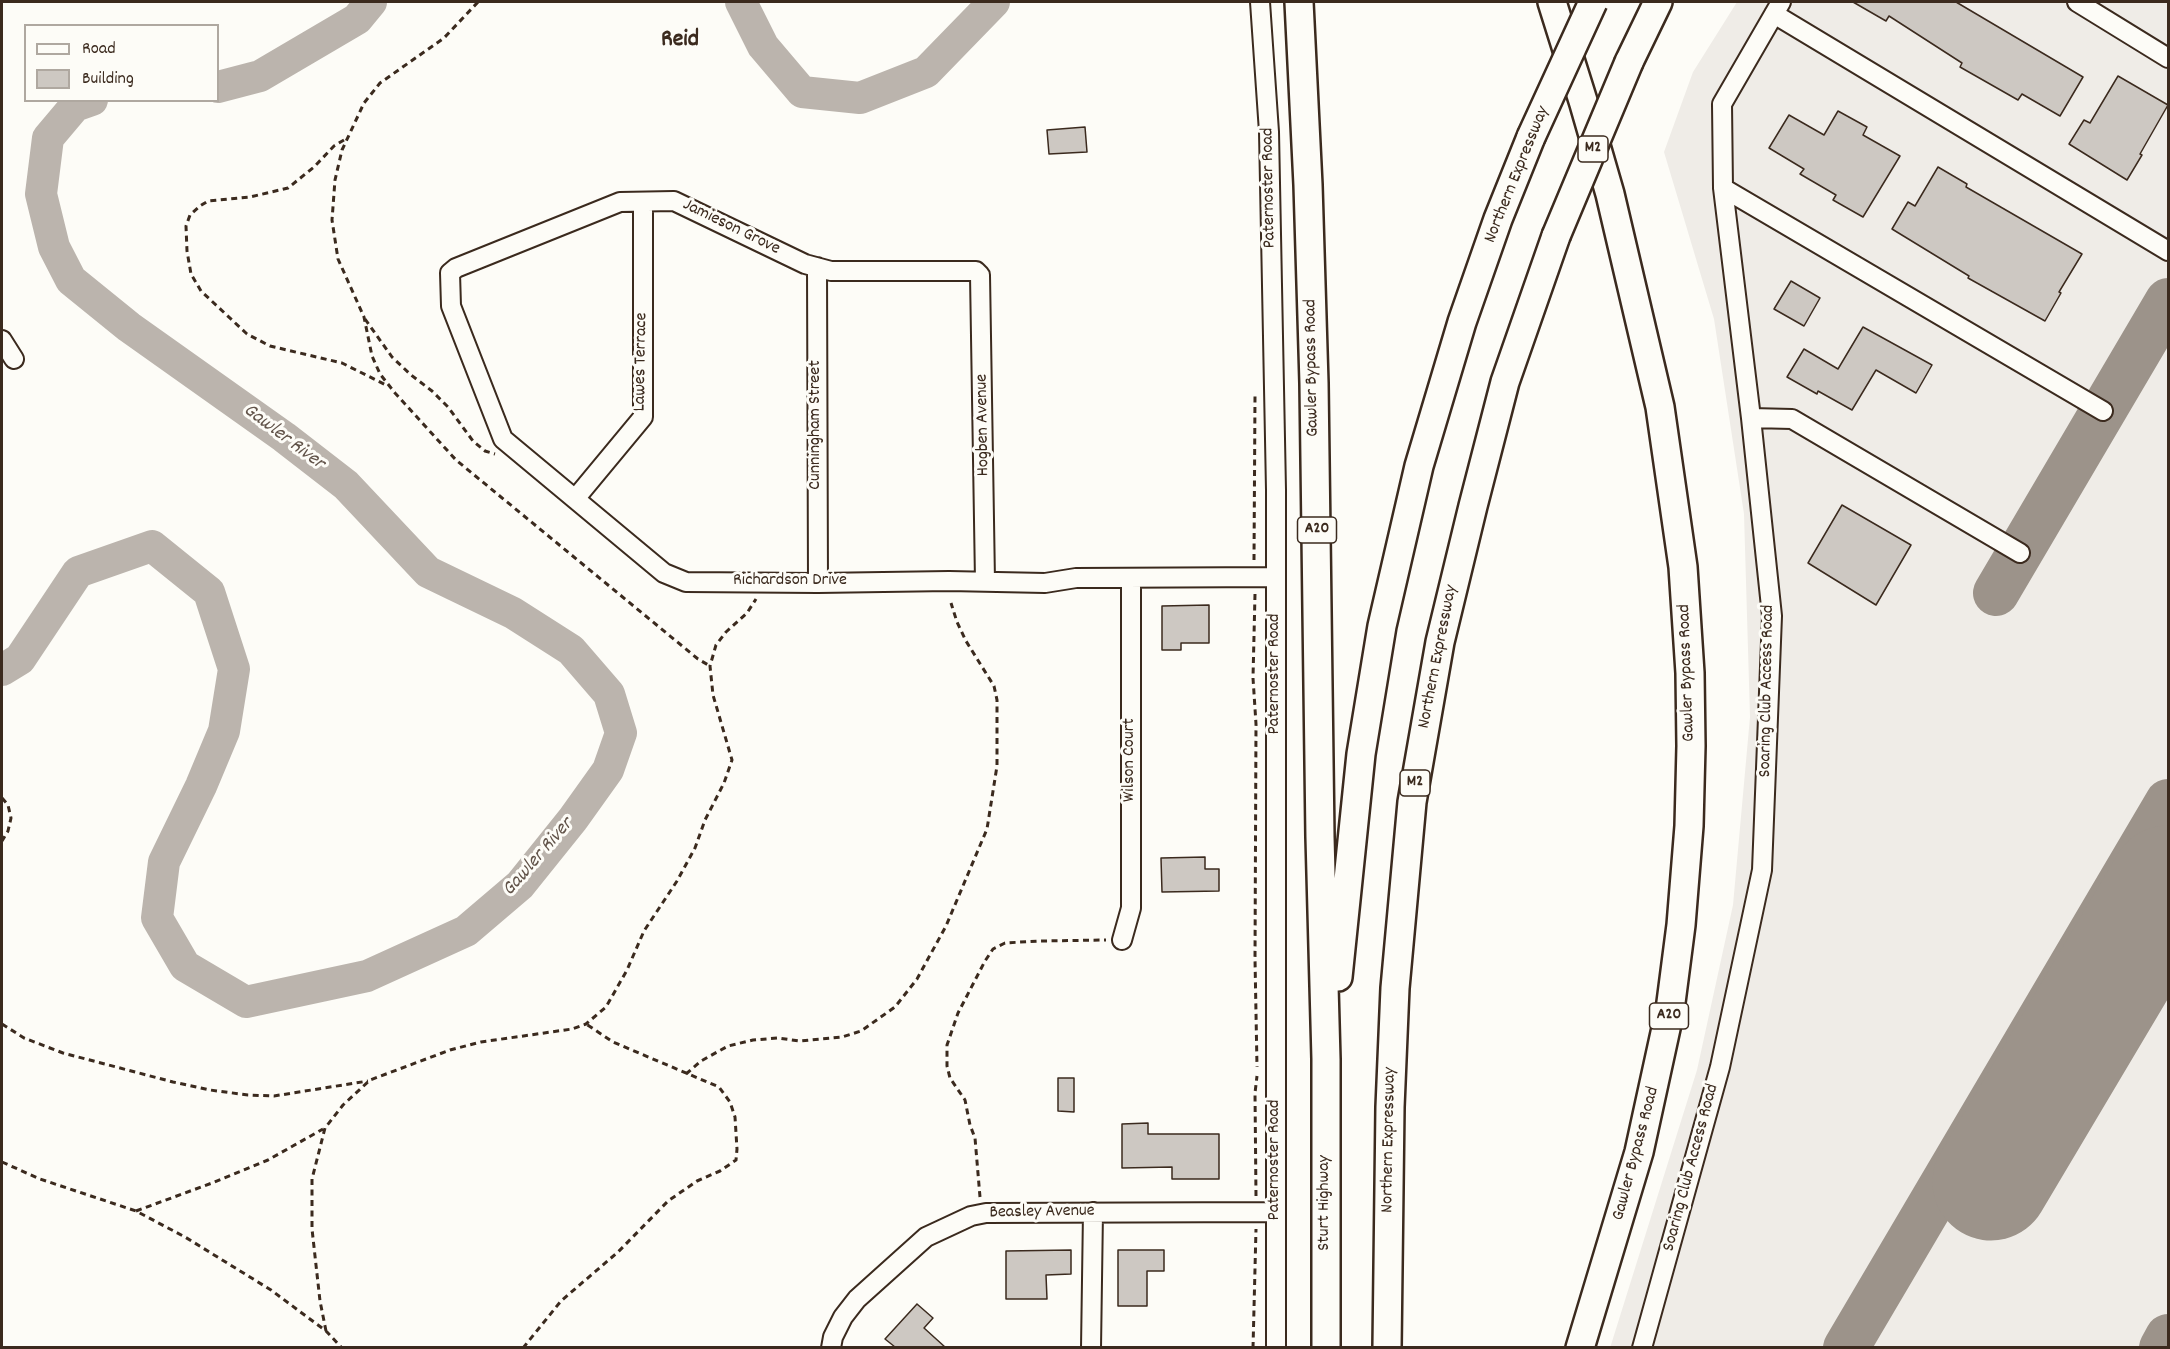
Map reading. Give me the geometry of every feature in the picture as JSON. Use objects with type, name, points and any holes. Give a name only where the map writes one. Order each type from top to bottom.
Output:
[{"type":"highway","name":"Gawler Bypass Road","points":[[1299,2],[1314,383],[1320,837],[1326,1059]]},
{"type":"highway","name":"Gawler Bypass Road","points":[[1552,2],[1610,194],[1660,407],[1683,567],[1690,673],[1689,826],[1681,925],[1670,1010],[1639,1152],[1580,1347]]},
{"type":"highway","name":"Northern Expressway","points":[[1326,1059],[1337,992],[1361,754],[1382,626],[1419,466],[1455,345],[1498,219],[1531,137],[1593,2]]},
{"type":"highway","name":"Northern Expressway","points":[[1387,1347],[1390,1107],[1395,988],[1412,802],[1440,642],[1505,382],[1556,236],[1629,62],[1658,2]]},
{"type":"highway","name":"Sturt Highway","points":[[1326,1059],[1326,1347]]},
{"type":"street","name":"Paternoster Road","points":[[1260,2],[1269,132],[1276,489],[1276,1347]]},
{"type":"street","points":[[2077,2],[2169,58]]},
{"type":"street","points":[[1778,8],[2169,251]]},
{"type":"street","name":"Soaring Club Access Road","points":[[1642,1347],[1720,1067],[1762,870],[1772,616],[1723,188],[1722,104],[1778,8]]},
{"type":"street","points":[[1723,188],[2103,411]]},
{"type":"street","name":"Jamieson Grove","points":[[451,298],[450,273],[456,268],[620,202],[674,201],[805,264],[831,271],[976,271]]},
{"type":"street","name":"Lawes Terrace","points":[[575,499],[643,417],[643,202]]},
{"type":"street","name":"Cunningham Street","points":[[817,267],[818,583]]},
{"type":"street","name":"Hogben Avenue","points":[[976,271],[980,274],[986,581]]},
{"type":"street","name":"Richardson Drive","points":[[451,298],[451,306],[503,439],[664,573],[687,582],[986,581],[1045,583],[1076,578],[1276,577]]},
{"type":"street","points":[[2,340],[14,359]]},
{"type":"street","points":[[1751,418],[1792,419],[2020,553]]},
{"type":"street","name":"Wilson Court","points":[[1122,940],[1131,908],[1131,578]]},
{"type":"street","points":[[1091,1347],[1093,1212]]},
{"type":"street","name":"Beasley Avenue","points":[[831,1347],[833,1337],[849,1308],[926,1237],[971,1216],[986,1213],[1276,1212]]},
{"type":"path","points":[[346,140],[334,146],[314,167],[288,188],[250,197],[208,201],[200,206],[190,215],[186,226],[191,274],[201,291],[247,334],[270,346],[342,363],[389,386]]},
{"type":"path","points":[[363,317],[392,357],[448,407],[466,434],[484,451],[490,455],[495,454],[510,444]]},
{"type":"path","points":[[1253,1347],[1256,1212],[1256,724],[1253,678],[1255,387]]},
{"type":"path","points":[[2,1024],[24,1038],[63,1053],[172,1082],[210,1090],[274,1096],[370,1080],[450,1050],[481,1042],[561,1032],[586,1024],[606,1007],[644,931],[695,848],[705,820],[724,783],[732,760],[713,695],[710,666],[716,645],[726,632],[747,613],[756,600],[760,583]]},
{"type":"path","points":[[686,1074],[701,1061],[728,1047],[753,1040],[778,1038],[799,1041],[842,1037],[861,1031],[895,1007],[917,979],[946,926],[987,829],[997,765],[997,700],[994,686],[966,641],[951,603]]},
{"type":"path","points":[[2,798],[8,805],[11,818],[8,831],[2,841]]},
{"type":"path","points":[[986,1213],[979,1195],[975,1138],[965,1101],[950,1078],[947,1066],[947,1045],[958,1013],[993,949],[1005,943],[1122,940]]},
{"type":"path","points":[[523,1347],[561,1302],[618,1252],[668,1201],[697,1181],[720,1171],[736,1160],[735,1117],[730,1102],[718,1087],[613,1042],[586,1024]]},
{"type":"path","points":[[135,1211],[212,1184],[268,1160],[325,1128],[343,1105],[370,1080]]},
{"type":"path","points":[[325,1128],[312,1179],[312,1229],[318,1290],[326,1331]]},
{"type":"path","points":[[2,1162],[40,1179],[135,1211],[228,1262],[271,1290],[326,1331],[342,1347]]},
{"type":"shaded area","points":[[1737,2],[2168,2],[2168,1347],[1610,1348],[1697,1070],[1733,905],[1750,717],[1744,514],[1714,319],[1664,152],[1693,72]]},
{"type":"building","points":[[1853,2],[1956,2],[2083,77],[2060,116],[2022,94],[2018,100],[1960,67],[1962,63],[1889,16],[1886,21]]},
{"type":"building","points":[[2118,76],[2168,105],[2127,180],[2069,144],[2084,120],[2090,123]]},
{"type":"building","points":[[1838,111],[1867,127],[1863,135],[1900,156],[1863,217],[1833,200],[1836,195],[1800,174],[1804,169],[1769,148],[1789,115],[1824,135]]},
{"type":"building","points":[[1085,127],[1087,152],[1049,154],[1047,130]]},
{"type":"building","points":[[1938,167],[1967,184],[1966,187],[2082,254],[2045,321],[1968,278],[1969,276],[1892,229],[1908,202],[1915,206]]},
{"type":"building","points":[[1791,281],[1820,298],[1804,326],[1774,309]]},
{"type":"building","points":[[1863,327],[1932,365],[1916,393],[1876,370],[1852,410],[1787,377],[1804,349],[1838,369]]},
{"type":"building","points":[[1842,505],[1911,545],[1876,605],[1808,563]]},
{"type":"building","points":[[1209,605],[1209,643],[1181,643],[1181,650],[1162,650],[1162,606]]},
{"type":"building","points":[[1205,857],[1205,869],[1219,869],[1219,891],[1162,892],[1161,858]]},
{"type":"building","points":[[1058,1078],[1074,1078],[1074,1112],[1058,1111]]},
{"type":"building","points":[[1148,1123],[1148,1134],[1219,1134],[1219,1179],[1172,1179],[1172,1167],[1122,1168],[1122,1124]]},
{"type":"building","points":[[1071,1250],[1071,1274],[1046,1275],[1047,1299],[1006,1299],[1006,1251]]},
{"type":"building","points":[[1118,1250],[1164,1250],[1164,1271],[1147,1271],[1147,1306],[1118,1306]]},
{"type":"building","points":[[917,1304],[933,1318],[924,1328],[945,1347],[895,1347],[885,1339]]},
{"type":"waterway","name":"Gawler River","points":[[219,87],[260,76],[357,19],[371,2]]},
{"type":"waterway","name":"Gawler River","points":[[741,2],[763,46],[802,92],[860,98],[926,72],[994,2]]},
{"type":"waterway","name":"Gawler River","points":[[2,670],[20,659],[78,572],[152,546],[209,592],[234,669],[224,731],[201,786],[164,862],[157,918],[185,966],[246,1002],[367,976],[466,931],[520,885],[573,819],[608,770],[621,733],[609,694],[571,650],[513,613],[428,572],[346,485],[284,437],[129,327],[71,280],[54,247],[41,194],[48,138],[75,106],[86,102]]},
{"type":"taxiway","points":[[1996,593],[2168,301]]},
{"type":"taxiway","points":[[1846,1348],[2168,802]]},
{"type":"taxiway","points":[[2162,1348],[2168,1337]]},
{"type":"runway","points":[[1991,1182],[2168,884]]},
{"type":"district","name":"Reid","points":[[680,42]]}]
